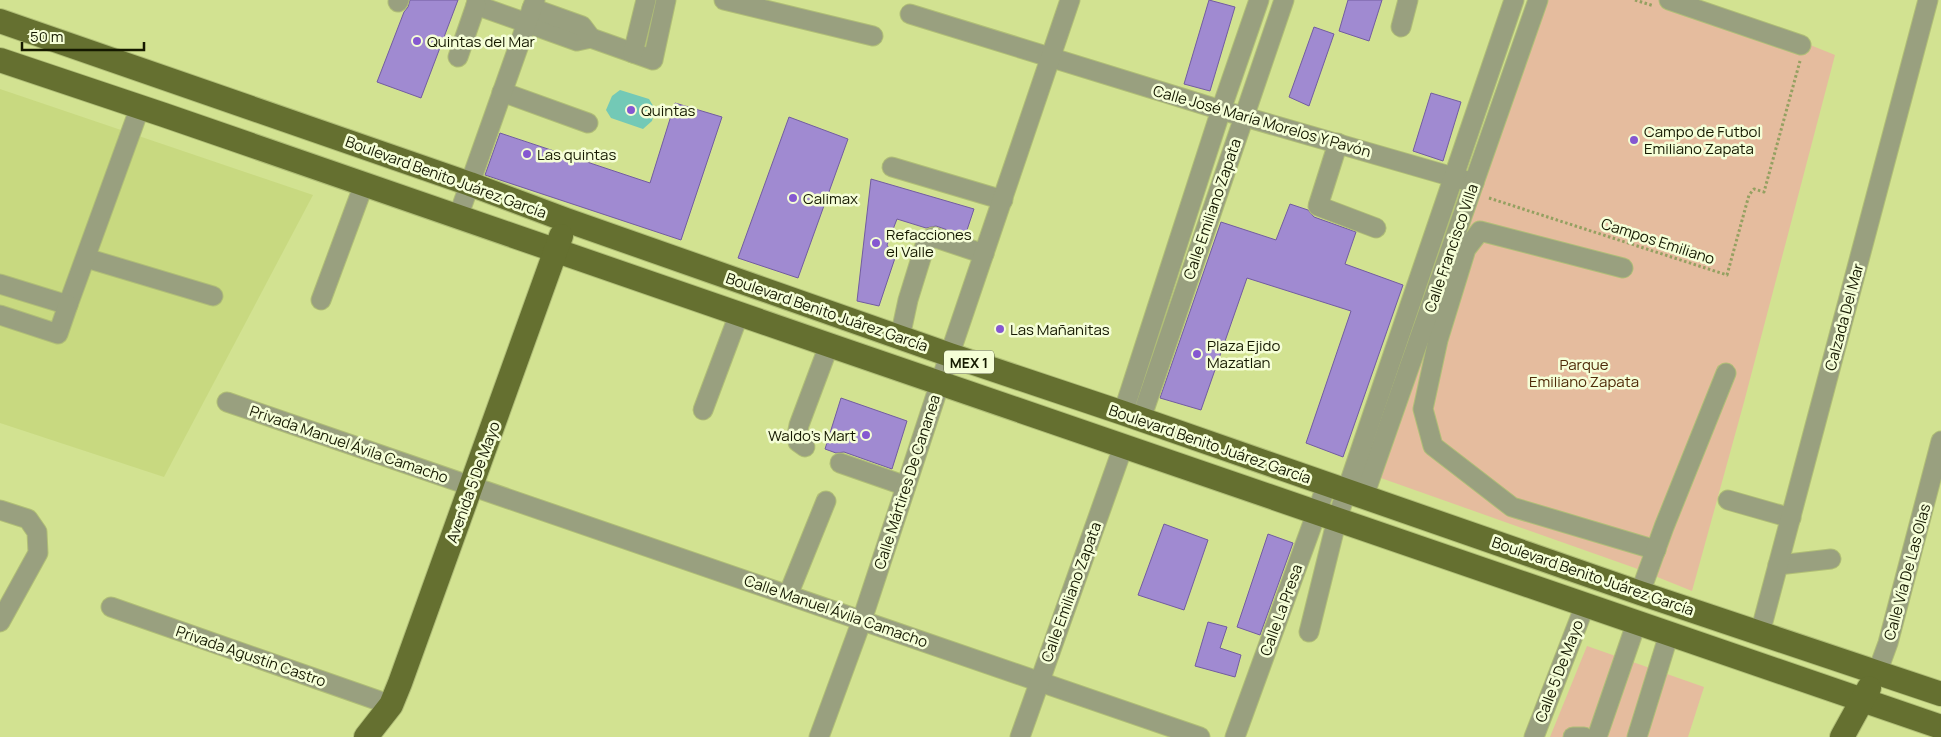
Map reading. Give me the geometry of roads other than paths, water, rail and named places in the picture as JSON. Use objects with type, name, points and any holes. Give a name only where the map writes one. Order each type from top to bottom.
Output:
[{"type":"main road","name":"Boulevard Benito Juárez García","points":[[0,21],[470,184],[566,220],[950,356],[1132,416],[1640,593],[1941,694]]},
{"type":"main road","name":"Boulevard Benito Juárez García","points":[[0,60],[1123,447],[1327,515],[1636,624],[1941,727]]},
{"type":"main road","name":"Avenida 5 De Mayo","points":[[366,737],[391,704],[472,485],[566,220]]},
{"type":"main road","points":[[1842,737],[1877,673]]},
{"type":"street","points":[[634,54],[646,0]]},
{"type":"street","points":[[458,57],[477,2],[531,11],[576,42],[591,38],[653,60],[666,0]]},
{"type":"street","points":[[724,0],[873,36]]},
{"type":"street","name":"Calle Mártires De Cananea","points":[[819,737],[862,620],[1070,0]]},
{"type":"street","name":"Calle Emiliano Zapata","points":[[1132,416],[1221,110],[1259,0]]},
{"type":"street","name":"Calle Emiliano Zapata","points":[[1132,416],[1244,116],[1284,0]]},
{"type":"street","points":[[1401,27],[1408,0]]},
{"type":"street","name":"Calle Francisco Villa","points":[[1346,490],[1514,0]]},
{"type":"street","name":"Calle Francisco Villa","points":[[1346,490],[1474,183],[1538,0]]},
{"type":"street","points":[[1669,0],[1801,53]]},
{"type":"street","name":"Calzada Del Mar","points":[[1760,633],[1928,0]]},
{"type":"street","points":[[458,217],[531,11]]},
{"type":"street","name":"Calle José María Morelos Y Pavón","points":[[910,14],[1221,110],[1474,183]]},
{"type":"street","points":[[502,92],[588,123]]},
{"type":"street","points":[[0,315],[58,334],[140,107]]},
{"type":"street","points":[[1338,143],[1318,206],[1376,228]]},
{"type":"street","points":[[892,167],[1003,200]]},
{"type":"street","points":[[321,300],[364,184]]},
{"type":"street","points":[[1623,268],[1480,231],[1466,249],[1438,340],[1423,408],[1433,446],[1512,507],[1656,550]]},
{"type":"street","points":[[900,337],[908,300],[926,242],[932,237],[984,254]]},
{"type":"street","points":[[86,258],[213,296]]},
{"type":"street","points":[[0,284],[68,305]]},
{"type":"street","points":[[703,410],[739,314]]},
{"type":"street","points":[[805,447],[798,442],[797,435],[829,346]]},
{"type":"street","points":[[1640,593],[1726,373]]},
{"type":"street","name":"Privada Manuel Ávila Camacho","points":[[227,402],[472,485]]},
{"type":"street","name":"Calle Vía De Las Olas","points":[[1877,673],[1888,643],[1941,441]]},
{"type":"street","name":"Calle Emiliano Zapata","points":[[1020,737],[1038,681],[1123,447]]},
{"type":"street","points":[[840,464],[906,486]]},
{"type":"street","name":"Calle Manuel Ávila Camacho","points":[[472,485],[1200,737]]},
{"type":"street","name":"Calle La Presa","points":[[1235,737],[1327,515],[1346,490]]},
{"type":"street","points":[[1728,500],[1791,518]]},
{"type":"street","points":[[788,595],[826,501]]},
{"type":"street","points":[[0,510],[28,519],[37,532],[38,553],[0,622]]},
{"type":"street","points":[[1308,632],[1327,515]]},
{"type":"street","points":[[1778,565],[1831,559]]},
{"type":"street","name":"Calle 5 De Mayo","points":[[1534,737],[1585,605]]},
{"type":"street","name":"Privada Agustín Castro","points":[[111,607],[391,704]]},
{"type":"street","points":[[1597,737],[1636,624]]},
{"type":"street","points":[[1637,737],[1669,634]]},
{"type":"street","points":[[1573,737],[1584,737]]},
{"type":"water","name":"Quintas","points":[[620,90],[649,99],[655,109],[652,121],[643,129],[611,118],[606,110],[612,96]]},
{"type":"place","name":"Quintas del Mar","points":[[417,41]]},
{"type":"place","name":"Quintas","points":[[631,110]]},
{"type":"place","name":"Campo de Futbol Emiliano Zapata","points":[[1634,140]]},
{"type":"place","name":"Las quintas","points":[[527,154]]},
{"type":"place","name":"Calimax","points":[[793,198]]},
{"type":"place","name":"Refacciones el Valle","points":[[876,243]]},
{"type":"place","name":"Las Mañanitas","points":[[1000,329]]},
{"type":"place","name":"Plaza Ejido Mazatlan","points":[[1197,354]]},
{"type":"place","name":"Waldo's Mart","points":[[866,435]]},
{"type":"park label","name":"Parque Emiliano Zapata","points":[[1584,372]]}]
